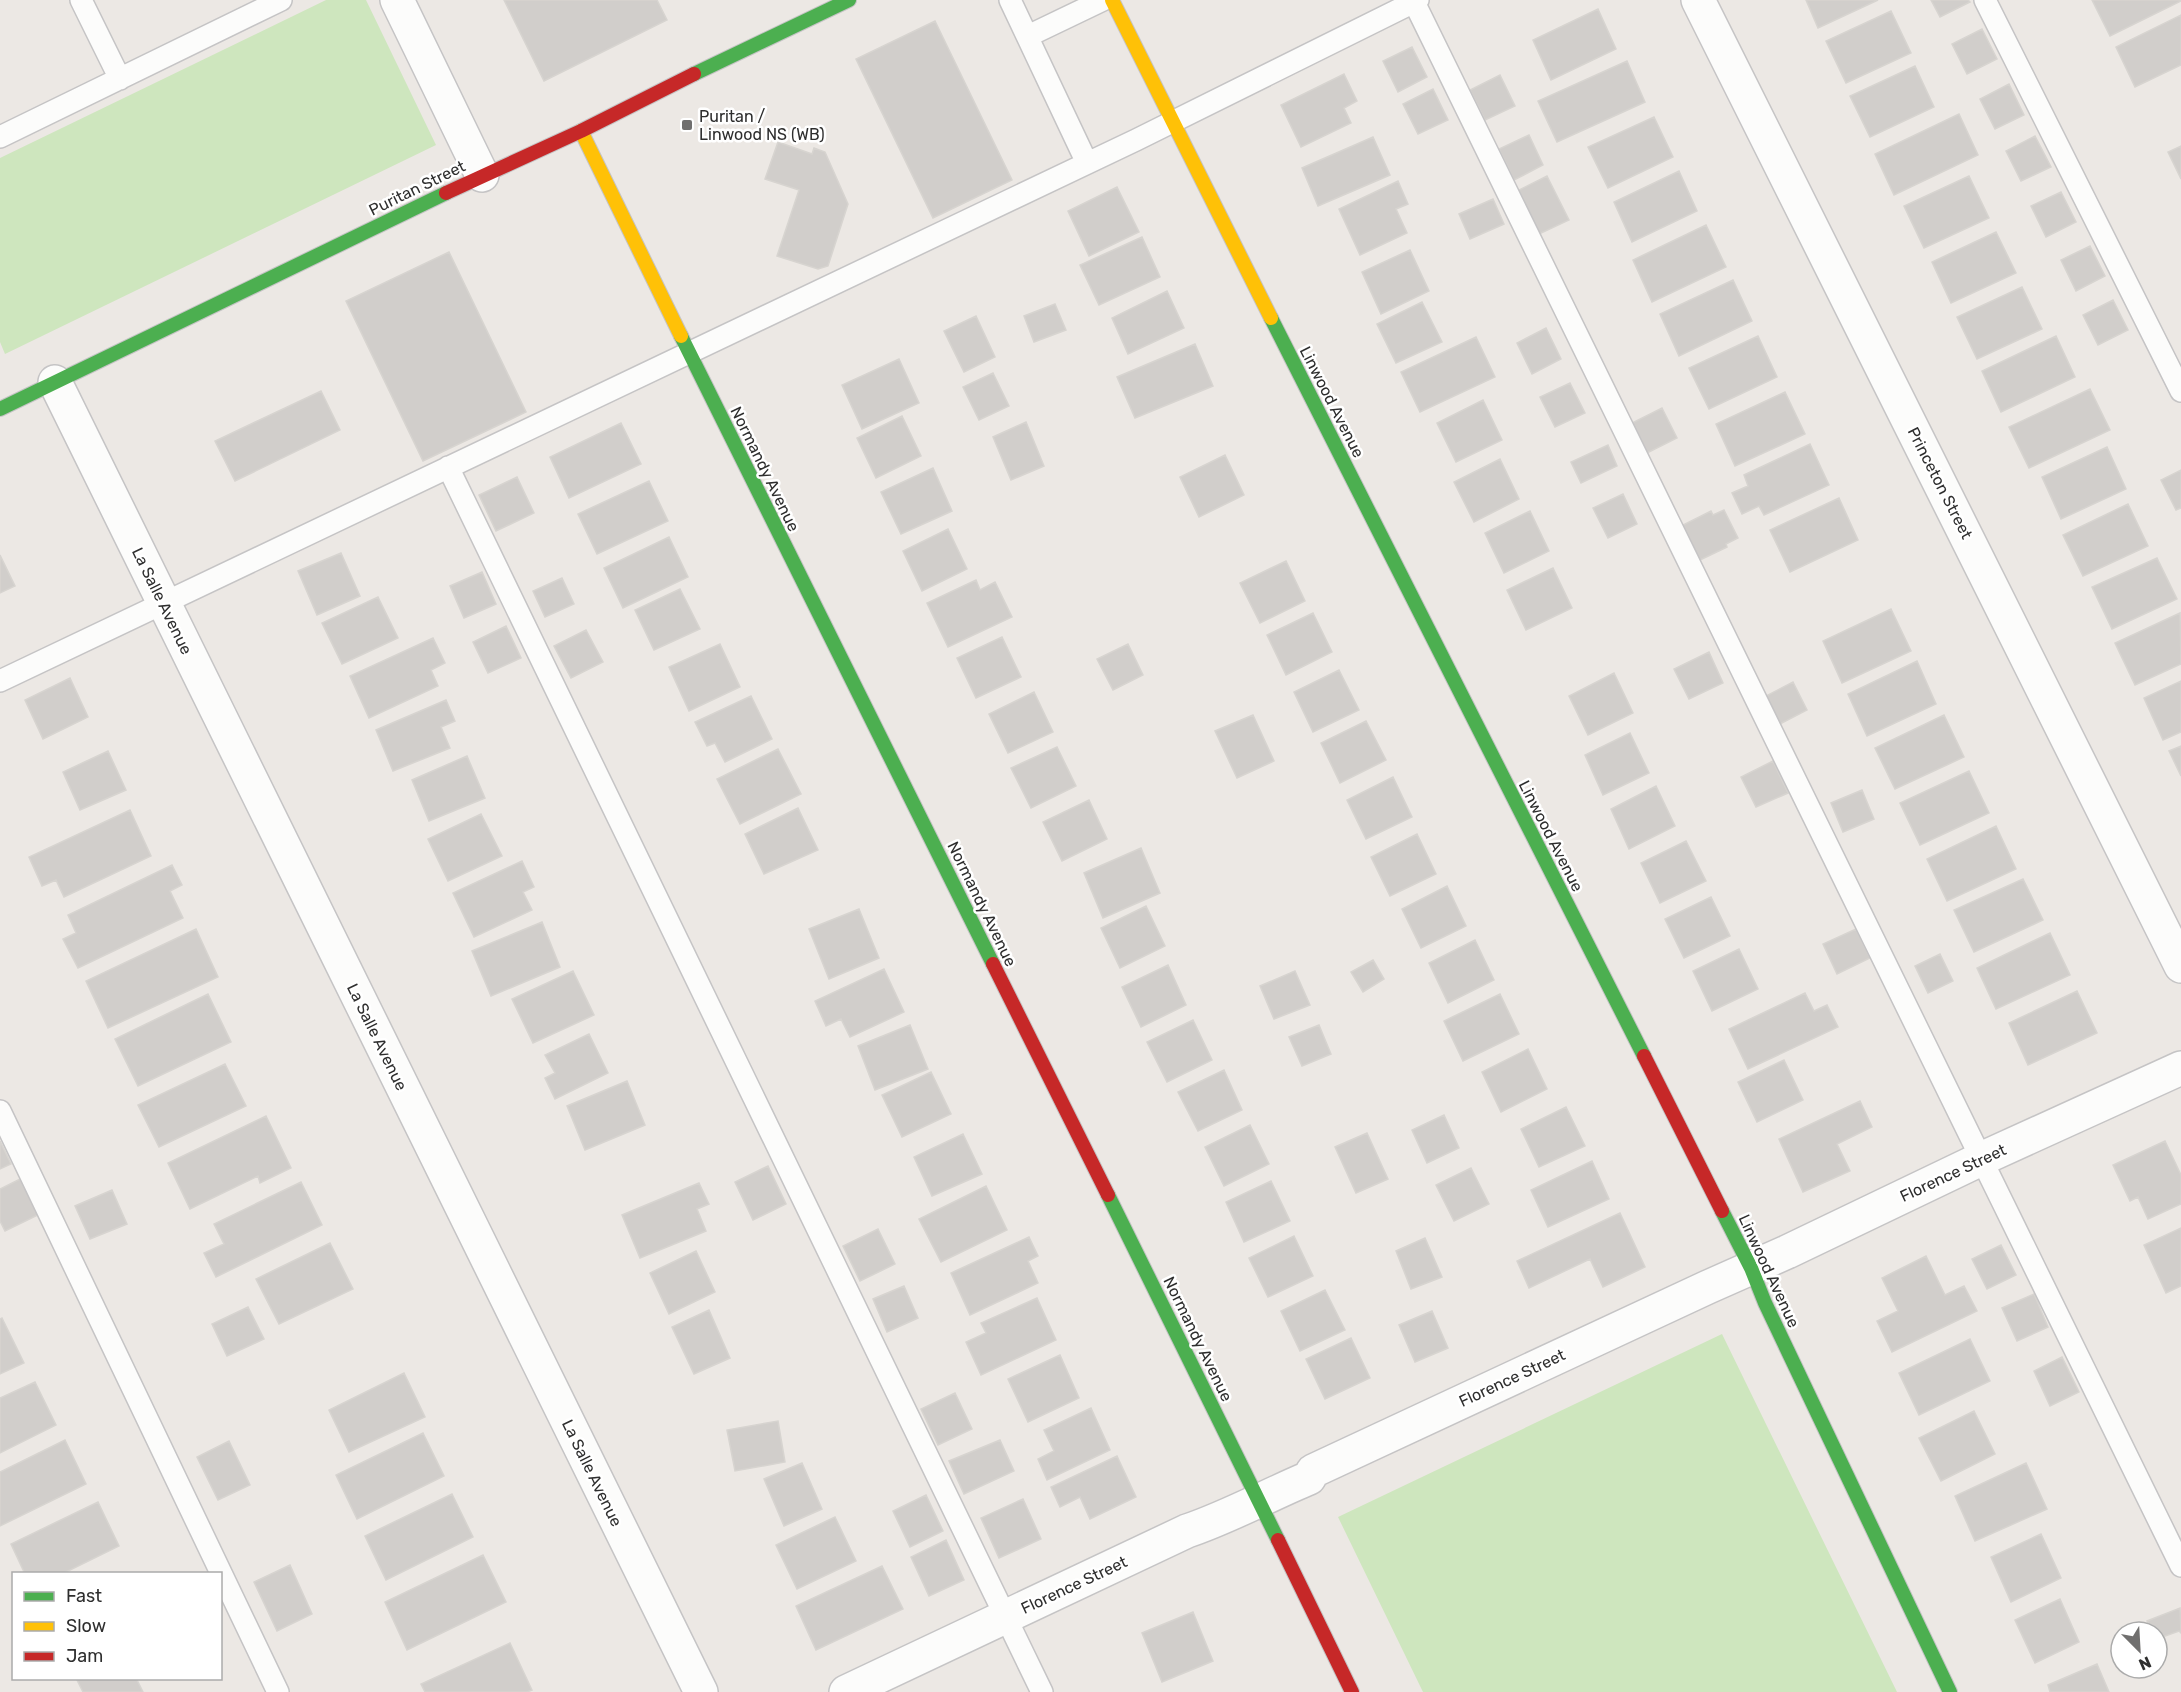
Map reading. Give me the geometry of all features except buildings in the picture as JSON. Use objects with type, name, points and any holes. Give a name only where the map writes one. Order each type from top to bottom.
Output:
[{"type":"street","points":[[397,0],[482,175]]},
{"type":"street","name":"Puritan Street","points":[[0,409],[849,0]]},
{"type":"street","name":"Linwood Avenue","points":[[1112,0],[1751,1268],[1765,1304],[1950,1692]]},
{"type":"street","name":"Princeton Street","points":[[1698,0],[2181,966]]},
{"type":"street","name":"Normandy Avenue","points":[[581,131],[689,354],[1259,1499],[1352,1692]]},
{"type":"street","name":"La Salle Avenue","points":[[55,382],[700,1692]]},
{"type":"street","name":"Florence Street","points":[[846,1692],[1259,1499],[1309,1478],[1313,1472],[1324,1466],[2181,1068]]},
{"type":"lane","points":[[81,0],[120,79]]},
{"type":"lane","points":[[0,137],[281,0]]},
{"type":"lane","points":[[1010,0],[1087,163]]},
{"type":"lane","points":[[1028,36],[1103,0]]},
{"type":"lane","points":[[1985,0],[2181,392]]},
{"type":"lane","points":[[0,681],[1172,123],[1416,1],[2181,1566]]},
{"type":"lane","points":[[448,467],[1042,1692]]},
{"type":"lane","points":[[0,1111],[221,1572]]},
{"type":"lane","points":[[222,1575],[278,1692]]},
{"type":"green space","points":[[326,0],[366,0],[436,145],[5,354],[0,342],[0,158]]},
{"type":"green space","points":[[1722,1334],[1897,1692],[1423,1692],[1338,1517]]},
{"type":"traffic: fast","points":[[694,74],[849,0]]},
{"type":"traffic: fast","points":[[0,409],[446,193]]},
{"type":"traffic: fast","points":[[1271,318],[1644,1056]]},
{"type":"traffic: fast","points":[[681,336],[993,964]]},
{"type":"traffic: fast","points":[[1108,1195],[1278,1540]]},
{"type":"traffic: fast","points":[[1722,1211],[1950,1692]]},
{"type":"traffic: slow","points":[[1112,0],[1271,318]]},
{"type":"traffic: slow","points":[[581,131],[681,336]]},
{"type":"traffic: jam","points":[[446,193],[581,131],[694,74]]},
{"type":"traffic: jam","points":[[993,964],[1108,1195]]},
{"type":"traffic: jam","points":[[1644,1056],[1722,1211]]},
{"type":"traffic: jam","points":[[1278,1540],[1352,1692]]},
{"type":"place","name":"Puritan / Linwood NS (WB)","points":[[687,125]]}]
